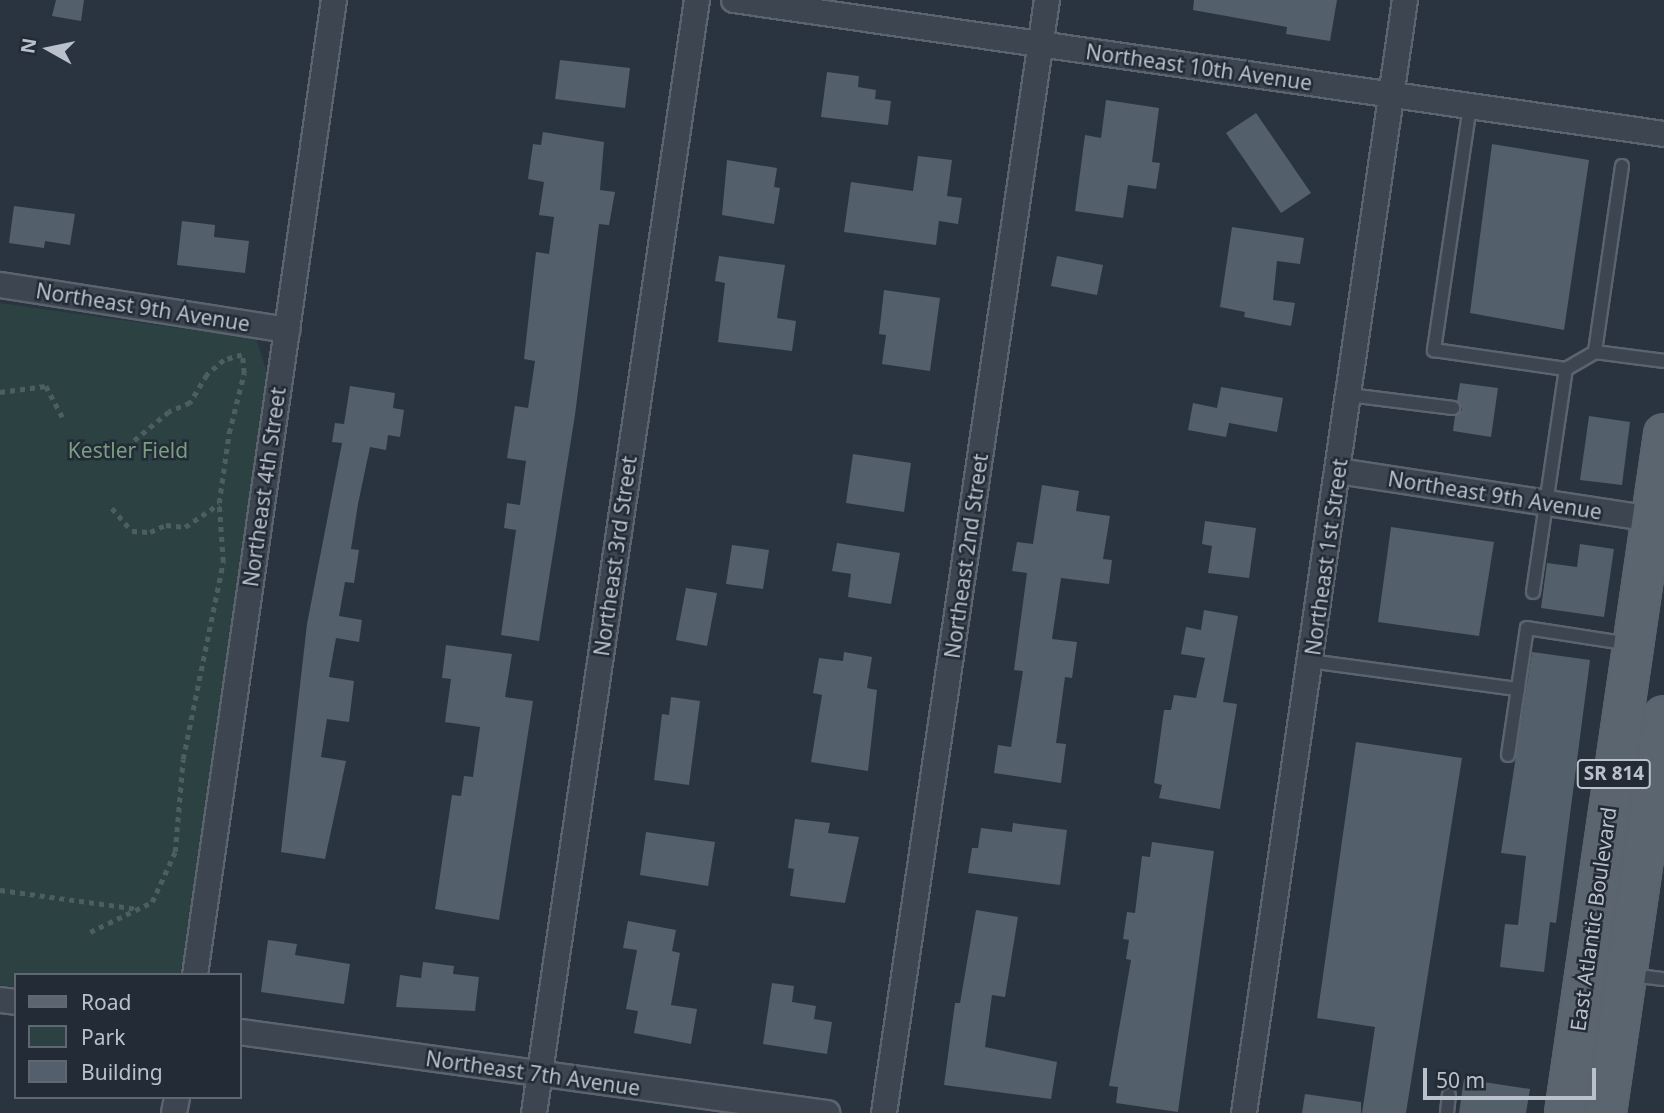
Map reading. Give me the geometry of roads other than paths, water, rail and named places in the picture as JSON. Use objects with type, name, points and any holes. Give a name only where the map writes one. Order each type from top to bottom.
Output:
[{"type":"main road","name":"East Atlantic Boulevard","points":[[1565,1113],[1633,644],[1658,527],[1664,434]]},
{"type":"main road","name":"East Atlantic Boulevard","points":[[1606,1113],[1626,974],[1656,825],[1664,716]]},
{"type":"street","name":"Northeast 4th Street","points":[[195,973],[334,0]]},
{"type":"street","name":"Northeast 3rd Street","points":[[534,1113],[697,0]]},
{"type":"street","name":"Northeast 10th Avenue","points":[[734,0],[1664,134]]},
{"type":"street","name":"Northeast 2nd Street","points":[[884,1113],[1047,0]]},
{"type":"street","name":"Northeast 1st Street","points":[[1244,1113],[1405,0]]},
{"type":"street","name":"Northeast 9th Avenue","points":[[0,285],[287,330]]},
{"type":"street","name":"Northeast 9th Avenue","points":[[1338,471],[1546,503],[1658,527]]},
{"type":"street","name":"Northeast 7th Avenue","points":[[242,1032],[827,1113]]},
{"type":"lane","points":[[1469,106],[1434,350],[1566,369],[1595,352],[1664,361]]},
{"type":"lane","points":[[1595,352],[1622,166]]},
{"type":"lane","points":[[1533,592],[1566,369]]},
{"type":"lane","points":[[1349,396],[1453,408]]},
{"type":"lane","points":[[1508,755],[1527,628],[1633,644]]},
{"type":"lane","points":[[1310,662],[1518,690]]},
{"type":"lane","points":[[1626,974],[1664,979]]},
{"type":"lane","points":[[1447,1113],[1449,1095]]},
{"type":"park label","name":"Kestler Field","points":[[128,450]]}]
